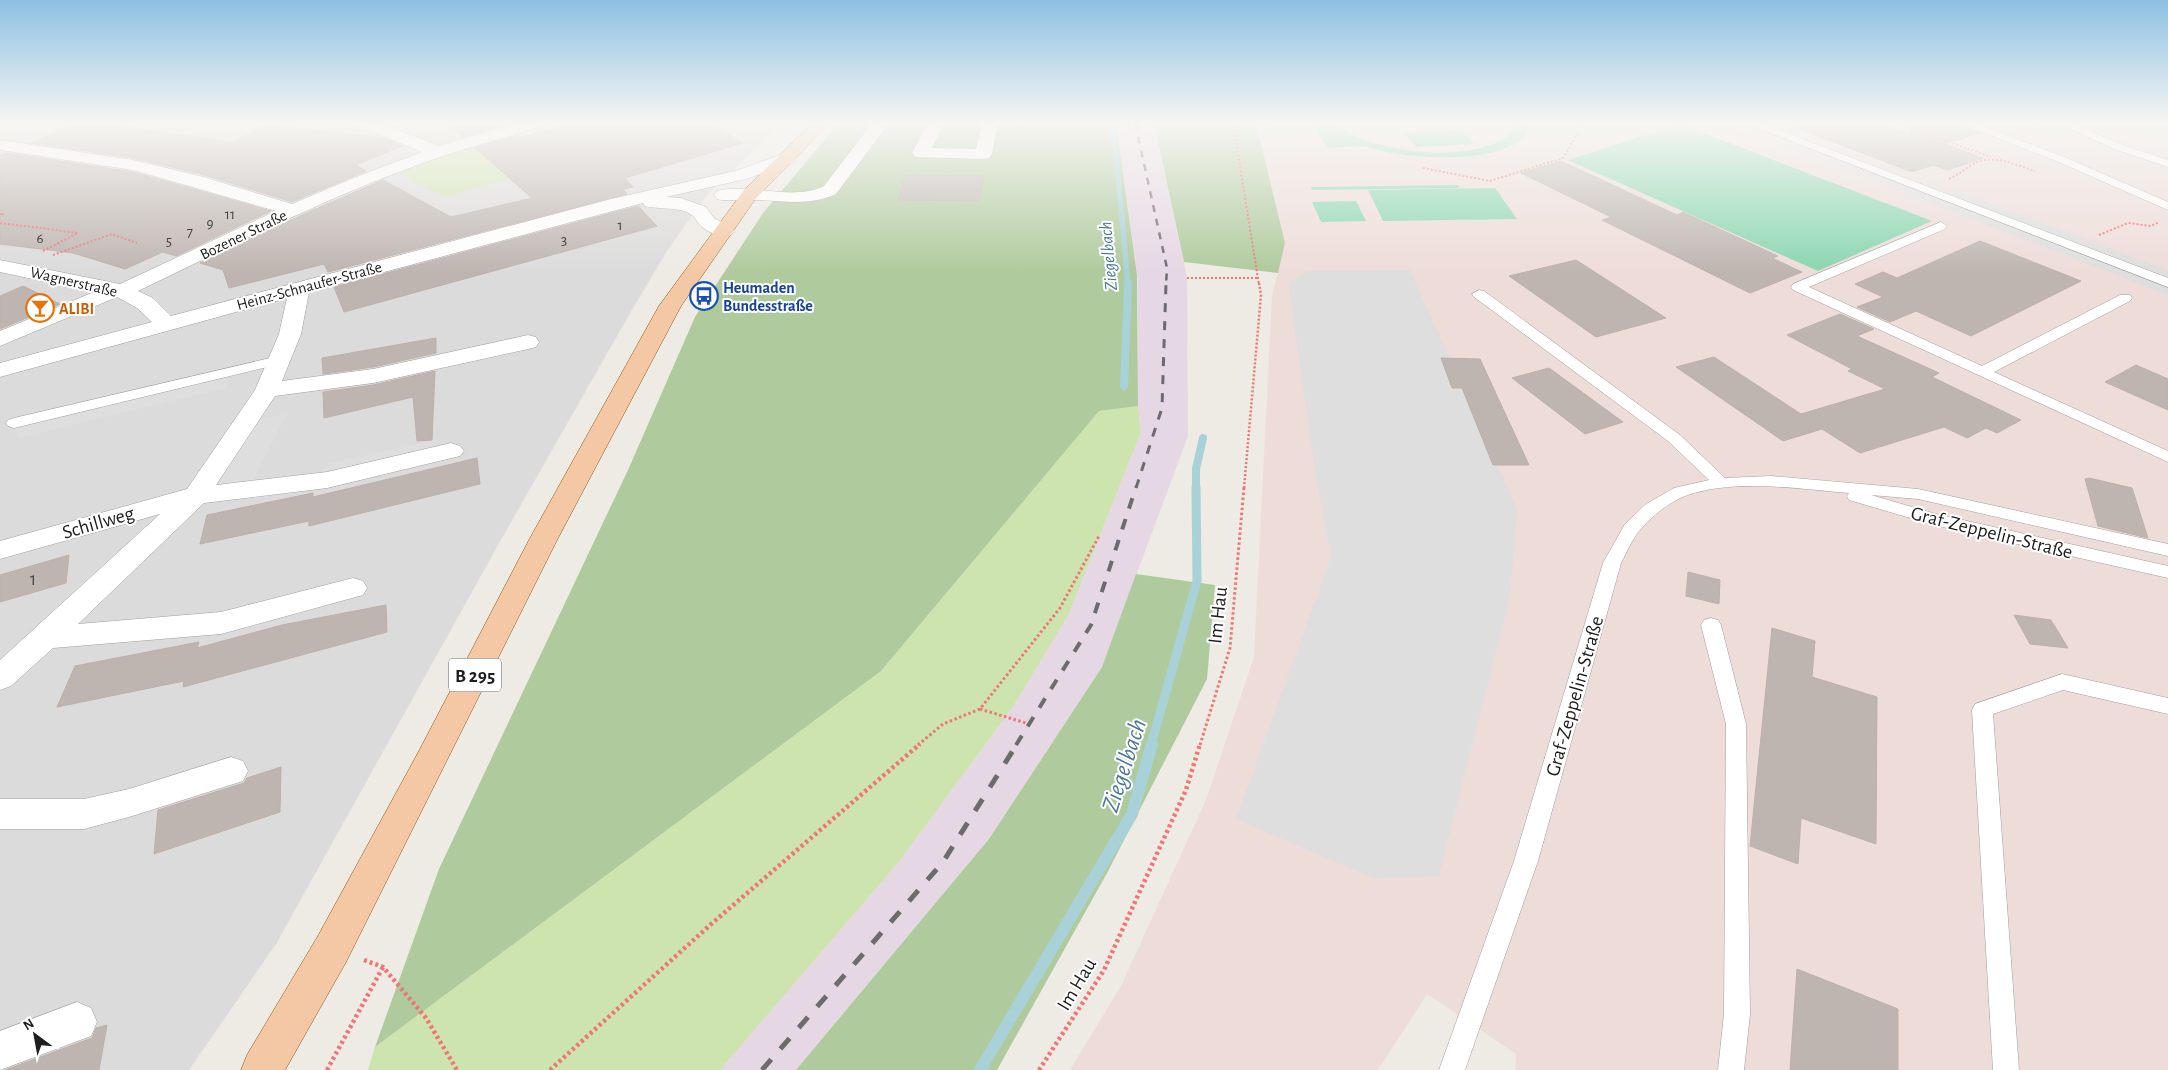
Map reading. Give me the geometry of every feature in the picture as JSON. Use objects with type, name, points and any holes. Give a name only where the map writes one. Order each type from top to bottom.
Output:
[{"type":"main road","name":"B 295","points":[[262,1070],[332,949],[431,761],[543,540],[670,306],[750,194],[772,173]]},
{"type":"street","points":[[163,173],[292,210]]},
{"type":"street","name":"Bozener Straße","points":[[0,339],[119,291],[292,210],[385,173]]},
{"type":"street","name":"Heinz-Schnaufer-Straße","points":[[0,370],[299,288],[618,204],[746,173]]},
{"type":"street","points":[[750,194],[803,196],[824,194],[830,190],[843,173]]},
{"type":"street","name":"Heinz-Schnaufer-Straße","points":[[679,189],[715,188],[750,194]]},
{"type":"street","name":"Heinz-Schnaufer-Straße","points":[[618,204],[675,196],[750,194]]},
{"type":"street","name":"Heinz-Schnaufer-Straße","points":[[618,204],[681,204],[699,211],[707,222],[724,231]]},
{"type":"street","name":"Wagnerstraße","points":[[9,267],[119,291],[146,303],[167,324]]},
{"type":"street","points":[[0,678],[196,495],[267,390],[290,334],[299,288]]},
{"type":"street","points":[[267,390],[373,376],[528,342]]},
{"type":"street","name":"Schillweg","points":[[0,550],[196,495],[327,480],[451,451]]},
{"type":"street","points":[[45,638],[221,623],[353,588]]},
{"type":"street","points":[[0,814],[84,814],[129,803],[231,770]]},
{"type":"street","points":[[0,1051],[77,1022]]},
{"type":"lane","points":[[1881,173],[2168,283]]},
{"type":"lane","points":[[2093,173],[2168,206]]},
{"type":"lane","points":[[1941,226],[1798,287],[2168,458]]},
{"type":"lane","points":[[1480,294],[1674,438],[1721,483]]},
{"type":"lane","points":[[1982,372],[2125,298]]},
{"type":"lane","points":[[14,423],[279,360]]},
{"type":"lane","name":"Graf-Zeppelin-Straße","points":[[1451,1066],[1526,861],[1612,563],[1632,528],[1652,508],[1680,492],[1721,483],[1771,481],[1918,494],[2168,550]]},
{"type":"lane","name":"Graf-Zeppelin-Straße","points":[[1818,486],[1934,520],[2168,572]]},
{"type":"lane","points":[[1711,624],[1736,724],[1737,1014],[1731,1070]]},
{"type":"lane","points":[[2006,1070],[1982,710],[2062,682],[2168,706]]},
{"type":"path","name":"Im Hau","points":[[1040,1070],[1104,970],[1186,790],[1230,648],[1261,296],[1241,173]]},
{"type":"path","points":[[1448,173],[1490,181],[1516,173]]},
{"type":"path","points":[[1923,189],[1963,173]]},
{"type":"path","points":[[2041,173],[2051,176],[2058,173]]},
{"type":"path","points":[[2072,246],[2128,222],[2151,226],[2159,221]]},
{"type":"path","points":[[0,223],[78,233],[9,267]]},
{"type":"path","points":[[9,267],[112,234],[137,243]]},
{"type":"path","points":[[1187,278],[1259,278]]},
{"type":"path","points":[[550,1070],[709,926],[943,724],[980,708],[1060,608],[1099,536]]},
{"type":"path","points":[[980,708],[1029,724]]},
{"type":"path","points":[[327,1070],[383,967],[426,1018],[457,1070]]},
{"type":"shaded area","points":[[0,173],[730,173],[706,196],[667,251],[502,538],[276,944],[189,1070],[0,1070]]},
{"type":"shaded area","points":[[1123,173],[1165,173],[1187,278],[1188,436],[1102,667],[989,839],[796,1070],[720,1070],[898,863],[1013,707],[1068,616],[1141,432],[1138,406],[1138,280]]},
{"type":"shaded area","points":[[1268,173],[2168,173],[2168,1070],[1515,1070],[1516,1054],[1427,994],[1378,1070],[1070,1070],[1121,986],[1206,800],[1254,657],[1272,297],[1285,243]]},
{"type":"shaded area","points":[[1852,173],[1870,173],[2168,287],[2168,295]]},
{"type":"shaded area","points":[[1958,191],[2168,270],[2168,277],[1950,195]]},
{"type":"shaded area","points":[[1410,270],[1517,509],[1510,597],[1439,876],[1373,878],[1236,819],[1331,557],[1316,477],[1288,283],[1307,271]]},
{"type":"shaded area","points":[[231,372],[225,388],[18,438],[14,423]]},
{"type":"shaded area","points":[[287,414],[252,482],[214,486],[256,420]]},
{"type":"shaded area","points":[[438,440],[433,452],[318,475],[330,463]]},
{"type":"green space","points":[[402,173],[508,173],[513,177],[445,197],[417,184]]},
{"type":"green space","points":[[797,173],[1123,173],[1137,275],[1138,406],[1099,411],[881,671],[375,1047],[439,869],[628,470],[695,317],[763,213]]},
{"type":"green space","points":[[1165,173],[1268,173],[1285,243],[1278,273],[1184,262]]},
{"type":"green space","points":[[1597,173],[1807,173],[1932,221],[1818,271]]},
{"type":"green space","points":[[1458,185],[1460,188],[1312,190],[1311,187]]},
{"type":"green space","points":[[1495,188],[1517,219],[1383,221],[1368,190]]},
{"type":"green space","points":[[1356,201],[1366,221],[1321,222],[1312,202]]},
{"type":"green space","points":[[1138,406],[1141,432],[1068,616],[1013,707],[898,863],[720,1070],[368,1070],[375,1047],[881,671],[1099,411]]},
{"type":"green space","points":[[1136,574],[1215,585],[1207,679],[1107,873],[997,1070],[796,1070],[989,839],[1102,667]]},
{"type":"building","points":[[0,173],[136,173],[271,211],[176,256],[163,252],[125,269],[73,253],[0,244]]},
{"type":"building","points":[[196,173],[361,173],[292,202]]},
{"type":"building","points":[[503,173],[642,173],[625,178],[633,187],[623,189],[627,194],[328,272],[324,264],[229,288],[223,270],[200,263],[304,214],[383,180],[451,217],[532,198]]},
{"type":"building","points":[[1521,173],[1587,173],[1677,215],[1683,212],[1778,256],[1772,258],[1802,272],[1750,293],[1602,220],[1611,217]]},
{"type":"building","points":[[906,175],[984,176],[979,201],[898,200]]},
{"type":"building","points":[[638,206],[657,226],[344,312],[334,287]]},
{"type":"building","points":[[1980,241],[2081,281],[1971,336],[1916,311],[1890,322],[1857,307],[1883,297],[1855,284],[1883,272],[1897,278]]},
{"type":"building","points":[[1576,260],[1666,318],[1596,337],[1509,276]]},
{"type":"building","points":[[23,286],[60,304],[0,329],[0,296]]},
{"type":"building","points":[[1840,314],[1874,329],[1857,336],[1939,373],[1932,377],[2021,420],[1997,433],[1986,428],[1967,438],[1944,427],[1860,453],[1822,429],[1783,441],[1676,367],[1714,357],[1801,414],[1885,389],[1848,371],[1852,369],[1787,335]]},
{"type":"building","points":[[436,338],[436,353],[373,367],[323,374],[322,358]]},
{"type":"building","points":[[1441,358],[1480,359],[1529,465],[1493,465],[1462,388],[1452,388]]},
{"type":"building","points":[[2136,365],[2168,379],[2168,410],[2105,382]]},
{"type":"building","points":[[1549,368],[1623,422],[1585,434],[1512,378]]},
{"type":"building","points":[[435,371],[432,440],[417,441],[413,397],[324,418],[323,392],[373,385]]},
{"type":"building","points":[[477,458],[480,484],[309,526],[309,521],[200,544],[207,515],[313,493],[313,497]]},
{"type":"building","points":[[2089,478],[2132,488],[2148,538],[2098,526],[2085,479]]},
{"type":"building","points":[[69,555],[66,583],[0,602],[0,575]]},
{"type":"building","points":[[1688,572],[1720,580],[1719,604],[1686,596]]},
{"type":"building","points":[[386,605],[387,632],[183,687],[184,681],[57,707],[75,666],[199,642],[197,648],[282,625]]},
{"type":"building","points":[[2014,615],[2051,620],[2068,648],[2030,644]]},
{"type":"building","points":[[1772,628],[1815,641],[1812,677],[1877,697],[1876,844],[1801,818],[1798,864],[1750,846]]},
{"type":"building","points":[[281,767],[280,812],[154,854],[158,810],[244,783],[247,778]]},
{"type":"building","points":[[1797,969],[1898,1009],[1898,1070],[1790,1070]]},
{"type":"building","points":[[107,1025],[99,1070],[5,1070],[92,1038],[96,1028]]},
{"type":"waterway","name":"Ziegelbach","points":[[1118,173],[1128,284]]},
{"type":"waterway","name":"Ziegelbach","points":[[1124,386],[1128,284]]},
{"type":"waterway","name":"Ziegelbach","points":[[1196,487],[1196,469],[1203,438]]},
{"type":"waterway","name":"Ziegelbach","points":[[1151,745],[1197,581],[1196,487]]},
{"type":"waterway","name":"Ziegelbach","points":[[980,1070],[1132,814],[1152,744]]},
{"type":"railway","points":[[1146,173],[1167,268],[1166,285]]},
{"type":"railway","points":[[1136,488],[1162,408],[1166,283]]},
{"type":"railway","points":[[1016,745],[1091,625],[1136,487]]},
{"type":"railway","points":[[762,1070],[943,862],[1017,744]]},
{"type":"place","name":"Heumaden Bundesstraße","points":[[704,296]]},
{"type":"place","name":"ALIBI","points":[[40,308]]}]
